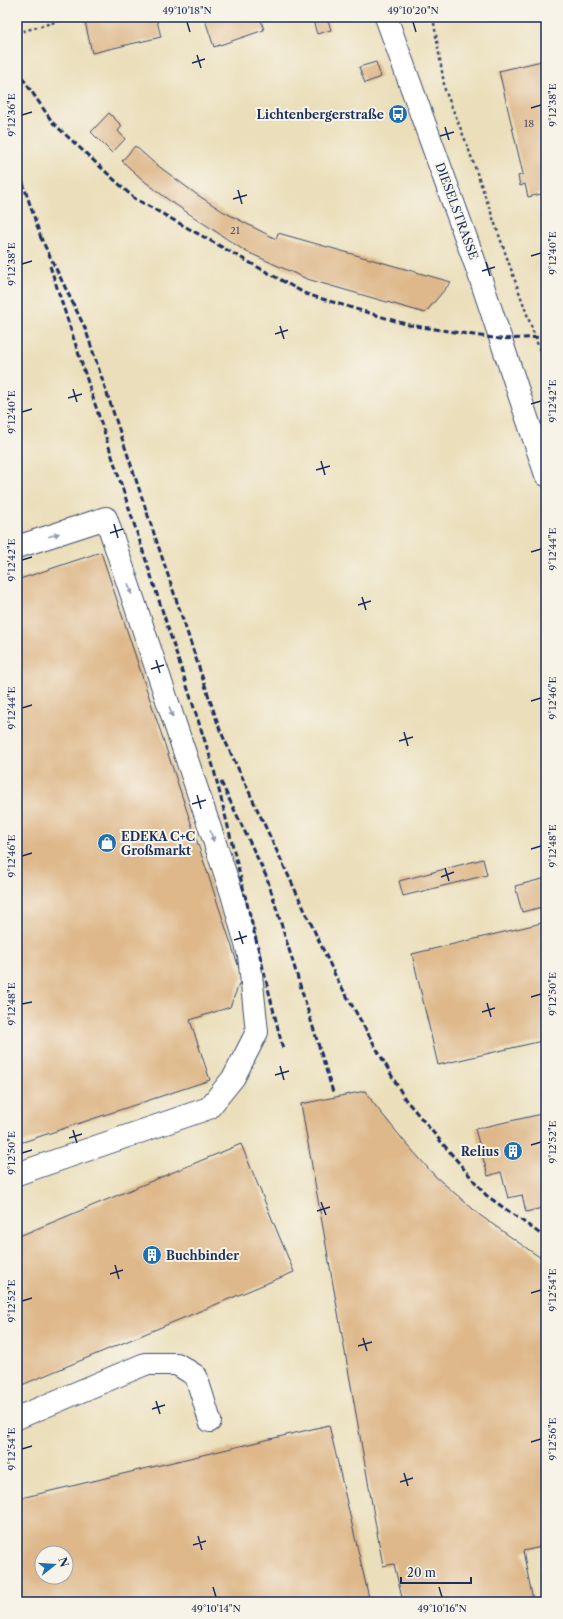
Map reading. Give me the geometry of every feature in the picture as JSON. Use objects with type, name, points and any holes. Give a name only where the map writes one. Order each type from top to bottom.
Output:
[{"type":"street","name":"DIESELSTRASSE","points":[[386,17],[476,266],[546,474]]},
{"type":"street","points":[[17,546],[106,518],[232,894],[249,955],[257,1032],[234,1077],[209,1108],[17,1174]]},
{"type":"street","points":[[17,1418],[146,1364],[177,1364],[196,1376],[210,1422]]},
{"type":"path","points":[[17,33],[72,17]]},
{"type":"path","points":[[433,17],[446,90],[466,142],[546,368]]},
{"type":"building","points":[[84,17],[156,17],[161,37],[92,53]]},
{"type":"building","points":[[204,17],[260,17],[264,30],[214,47]]},
{"type":"building","points":[[312,17],[327,17],[331,30],[317,34]]},
{"type":"building","points":[[546,60],[546,193],[528,197],[525,184],[520,186],[518,176],[523,174],[499,71]]},
{"type":"building","points":[[376,62],[381,77],[365,83],[359,67]]},
{"type":"building","points":[[109,113],[122,126],[118,131],[125,139],[112,153],[91,132]]},
{"type":"building","points":[[135,146],[153,162],[196,194],[224,212],[276,239],[278,233],[451,282],[425,313],[307,279],[245,251],[170,201],[122,161]]},
{"type":"building","name":"EDEKA C+C Großmarkt","points":[[101,552],[242,977],[230,1007],[190,1020],[210,1080],[17,1144],[17,580]]},
{"type":"building","points":[[483,859],[487,875],[403,896],[399,881]]},
{"type":"building","points":[[546,878],[546,906],[522,912],[515,886]]},
{"type":"building","points":[[546,922],[546,1058],[542,1041],[438,1065],[412,954]]},
{"type":"building","points":[[365,1091],[404,1141],[435,1176],[481,1216],[546,1261],[546,1546],[523,1551],[533,1600],[546,1597],[546,1602],[403,1602],[394,1564],[383,1566],[301,1104]]},
{"type":"building","name":"Relius","points":[[546,1113],[546,1207],[526,1212],[522,1195],[508,1198],[501,1172],[488,1176],[475,1129]]},
{"type":"building","name":"Buchbinder","points":[[241,1144],[294,1272],[17,1387],[17,1237]]},
{"type":"building","points":[[329,1425],[370,1602],[17,1602],[17,1499]]},
{"type":"railway","points":[[17,70],[53,123],[134,198],[306,294],[409,325],[500,339],[546,337]]},
{"type":"railway","points":[[17,165],[42,241]]},
{"type":"railway","points":[[40,236],[85,328],[220,730],[336,977],[405,1099],[486,1195],[546,1238]]},
{"type":"railway","points":[[50,266],[213,766],[283,1049]]},
{"type":"railway","points":[[221,782],[267,878],[333,1092]]},
{"type":"place","name":"Lichtenbergerstraße","points":[[398,114]]},
{"type":"place","name":"EDEKA C+C Großmarkt","points":[[107,843]]},
{"type":"place","name":"Relius","points":[[513,1151]]},
{"type":"place","name":"Buchbinder","points":[[152,1255]]}]
